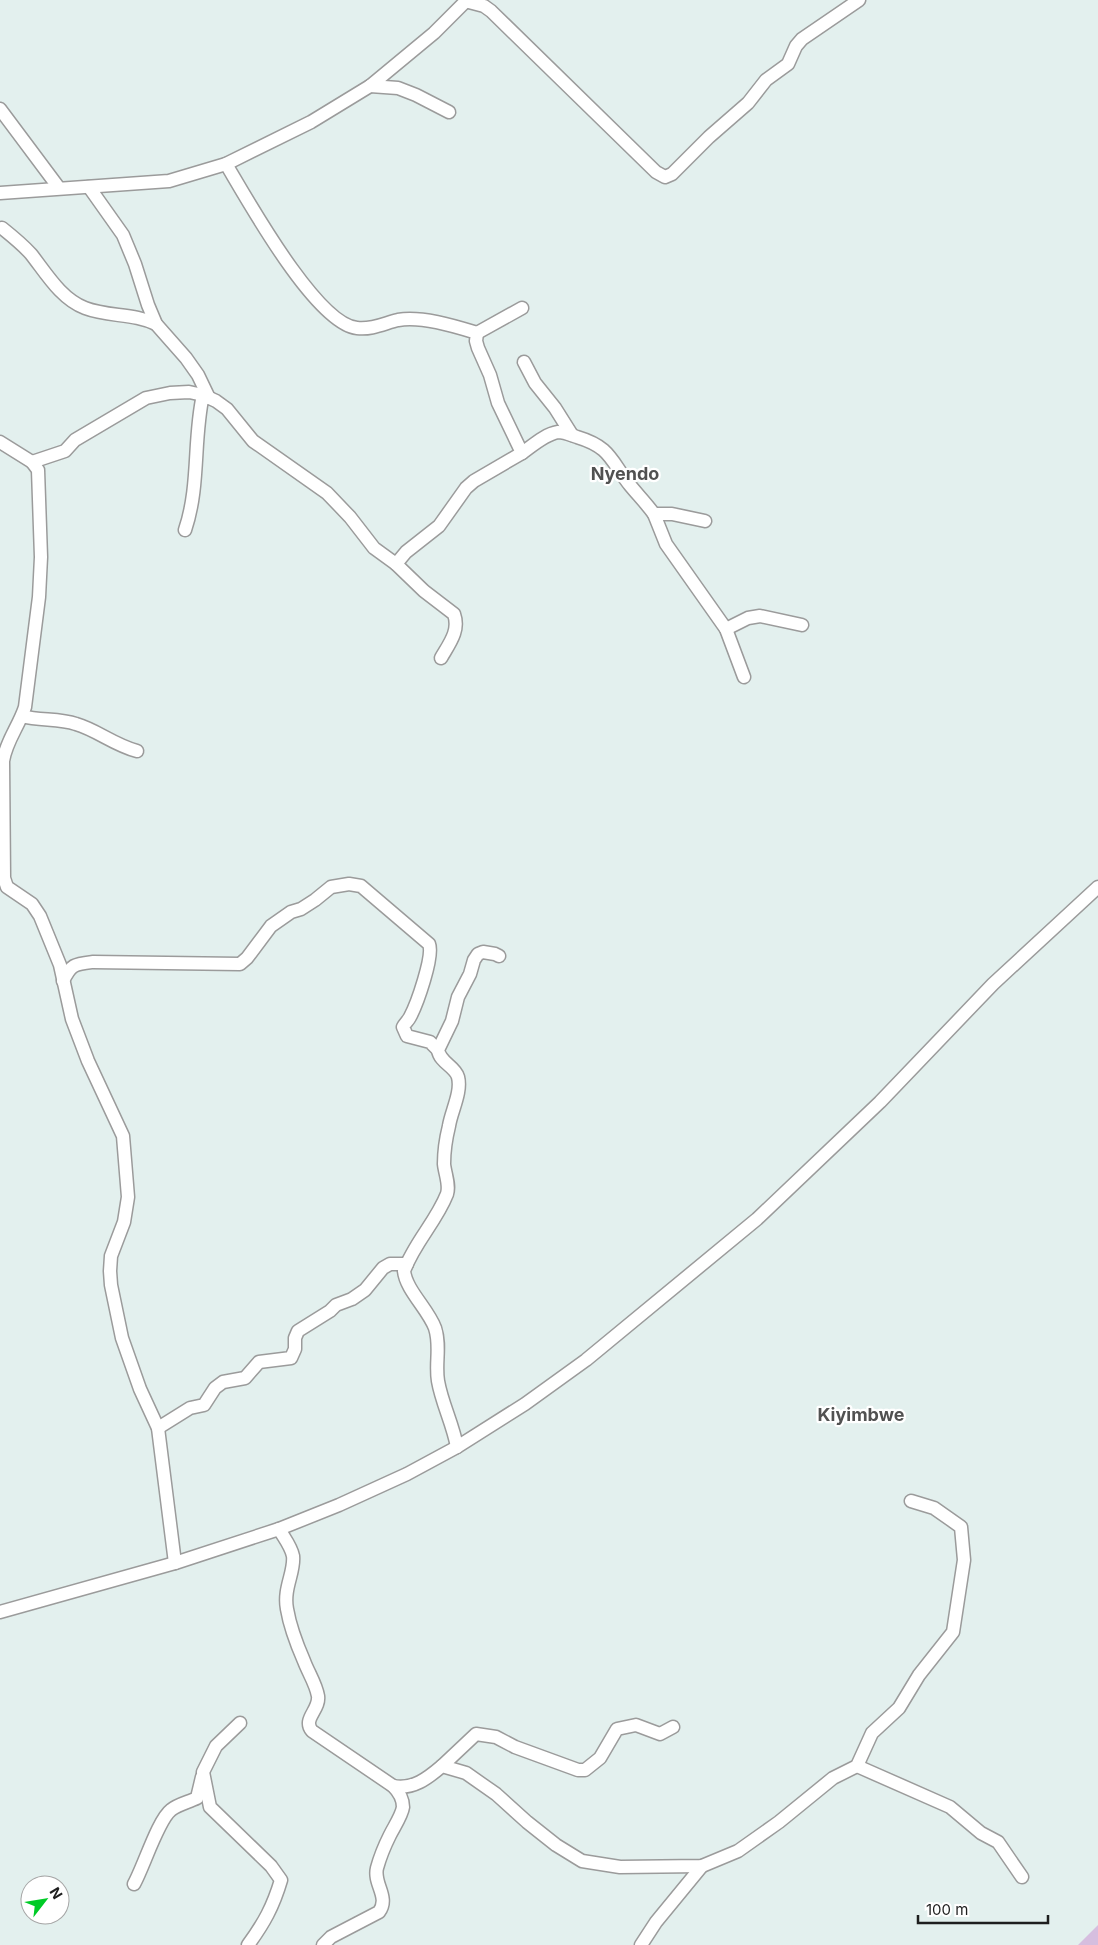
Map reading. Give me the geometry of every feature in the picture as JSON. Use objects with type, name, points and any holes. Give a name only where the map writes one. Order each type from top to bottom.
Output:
[{"type":"street","points":[[0,193],[169,181],[226,164],[311,122],[370,86],[434,33],[466,1],[484,6],[491,11],[656,172],[665,177],[672,174],[709,137],[748,103],[766,80],[788,64],[796,46],[802,39],[859,0]]},
{"type":"street","points":[[370,86],[398,88],[449,112]]},
{"type":"street","points":[[0,108],[59,188]]},
{"type":"street","points":[[226,164],[260,223],[315,299],[352,328],[383,325],[397,320],[424,320],[477,333],[522,308]]},
{"type":"street","points":[[89,187],[123,235],[136,264],[143,291],[156,324]]},
{"type":"street","points":[[2,228],[30,253],[54,284],[69,299],[84,308],[147,319],[156,324],[186,358],[198,375],[206,396],[199,411],[194,495],[185,530]]},
{"type":"street","points":[[477,333],[476,341],[478,348],[490,375],[498,403],[522,453]]},
{"type":"street","points":[[524,362],[535,383],[572,435]]},
{"type":"street","points":[[32,462],[66,451],[75,440],[146,398],[170,393],[189,392],[206,396],[227,409],[253,441],[327,493],[350,517],[374,548],[396,564],[419,587],[454,614],[456,628],[452,641],[442,658]]},
{"type":"street","points":[[396,564],[406,552],[439,526],[466,488],[474,481],[555,433],[563,432],[592,441],[602,447],[654,514],[666,544],[726,630],[744,677]]},
{"type":"street","points":[[0,442],[32,462],[38,470],[41,557],[39,597],[25,706],[22,716],[4,739],[4,878],[7,887],[32,904],[40,916],[60,965],[72,1019],[88,1061],[123,1136],[128,1197],[124,1222],[111,1256],[111,1285],[122,1338],[140,1389],[158,1428],[175,1563]]},
{"type":"street","points":[[654,514],[672,514],[706,521]]},
{"type":"street","points":[[726,630],[748,618],[760,616],[802,624]]},
{"type":"street","points":[[22,716],[38,720],[73,722],[114,743],[137,752]]},
{"type":"street","points":[[63,981],[67,972],[75,964],[92,962],[240,964],[248,958],[271,926],[336,885],[356,884],[369,892],[429,944],[431,949],[430,960],[410,1017],[403,1027],[407,1036],[430,1042],[438,1050],[458,1078],[458,1091],[448,1126],[444,1163],[448,1191],[438,1214],[404,1271],[405,1276],[430,1317],[438,1338],[436,1368],[438,1383],[457,1447]]},
{"type":"street","points":[[0,1612],[175,1563],[278,1529],[388,1484],[457,1447],[525,1404],[586,1360],[757,1219],[880,1102],[993,984],[1098,887]]},
{"type":"street","points":[[438,1050],[452,1021],[458,997],[470,974],[474,960],[478,954],[483,952],[499,956]]},
{"type":"street","points":[[158,1428],[190,1408],[204,1405],[216,1388],[223,1382],[246,1378],[259,1362],[291,1358],[295,1349],[295,1338],[298,1331],[330,1311],[336,1305],[352,1299],[365,1290],[383,1268],[390,1264],[407,1264]]},
{"type":"street","points":[[442,1766],[466,1773],[496,1794],[556,1845],[582,1862],[620,1868],[702,1866],[738,1851],[779,1822],[832,1778],[857,1766],[872,1733],[899,1708],[919,1675],[953,1632],[964,1560],[961,1527],[934,1508],[911,1501]]},
{"type":"street","points":[[278,1529],[291,1549],[293,1558],[285,1598],[289,1619],[303,1659],[318,1693],[317,1706],[308,1721],[308,1726],[312,1731],[393,1786],[402,1799],[403,1808],[377,1868],[376,1876],[384,1901],[383,1907],[379,1912],[331,1937],[323,1945]]},
{"type":"street","points":[[134,1884],[151,1849],[157,1830],[171,1810],[197,1798],[203,1772],[216,1746],[240,1723]]},
{"type":"street","points":[[393,1786],[404,1788],[427,1778],[476,1734],[496,1737],[515,1747],[578,1770],[585,1770],[600,1758],[617,1729],[636,1725],[660,1734],[673,1727]]},
{"type":"street","points":[[857,1766],[950,1807],[981,1833],[998,1842],[1022,1877]]},
{"type":"street","points":[[203,1772],[210,1807],[271,1866],[281,1880],[274,1905],[248,1945]]},
{"type":"street","points":[[641,1945],[656,1922],[702,1866]]},
{"type":"shaded area","points":[[1098,1925],[1098,1945],[1078,1945]]},
{"type":"district","name":"Nyendo","points":[[625,474]]},
{"type":"district","name":"Kiyimbwe","points":[[861,1415]]}]
